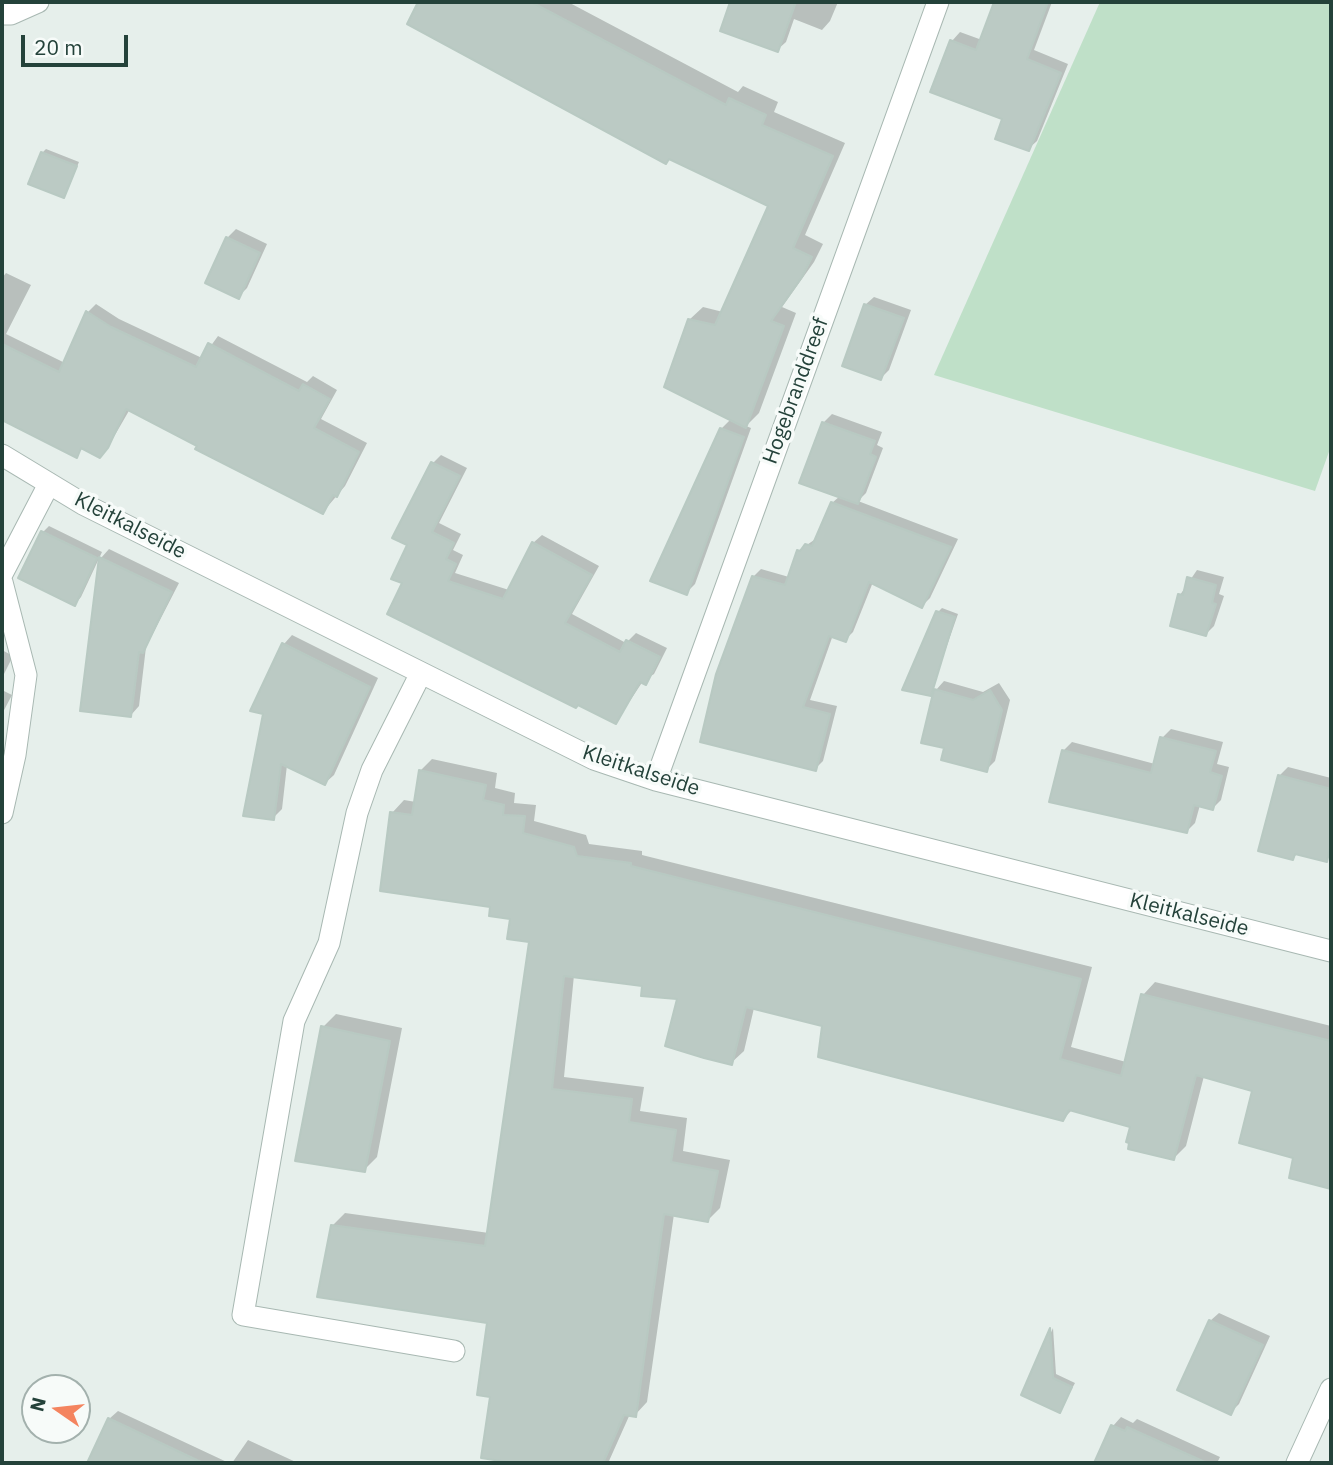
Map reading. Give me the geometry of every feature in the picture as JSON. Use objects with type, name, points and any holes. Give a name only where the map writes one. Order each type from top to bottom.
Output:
[{"type":"street","points":[[2,14],[11,14],[38,2]]},
{"type":"street","name":"Hogebranddreef","points":[[656,780],[938,2]]},
{"type":"street","name":"Kleitkalseide","points":[[2,455],[83,504],[594,759],[656,780],[1331,951]]},
{"type":"street","points":[[2,574],[49,484]]},
{"type":"street","points":[[2,582],[26,675],[15,755],[2,813]]},
{"type":"street","points":[[421,673],[372,770],[357,813],[329,943],[294,1021],[243,1315],[454,1351]]},
{"type":"street","points":[[1297,1463],[1331,1389]]},
{"type":"green space","points":[[1100,2],[1331,2],[1331,446],[1315,491],[934,375]]},
{"type":"building","points":[[418,2],[531,2],[726,105],[729,98],[766,115],[762,125],[833,156],[793,248],[812,257],[802,277],[771,321],[784,326],[746,428],[664,387],[688,319],[715,325],[768,206],[669,159],[666,164],[407,24]]},
{"type":"building","points":[[730,2],[796,2],[778,52],[720,31]]},
{"type":"building","points":[[994,2],[1048,2],[1027,59],[1061,73],[1029,151],[995,139],[1002,119],[930,92],[950,40],[976,50]]},
{"type":"building","points":[[41,152],[77,166],[64,198],[28,184]]},
{"type":"building","points":[[226,237],[260,253],[239,299],[205,283]]},
{"type":"building","points":[[864,304],[904,318],[881,380],[842,366]]},
{"type":"building","points":[[86,311],[111,327],[196,367],[208,343],[299,391],[303,384],[330,399],[314,428],[359,452],[337,497],[333,495],[323,514],[195,449],[197,446],[126,409],[108,448],[100,458],[81,448],[77,458],[2,420],[2,344],[59,372]]},
{"type":"building","points":[[822,422],[875,441],[870,454],[876,457],[858,504],[799,483]]},
{"type":"building","points":[[720,428],[744,437],[687,595],[650,581]]},
{"type":"building","points":[[431,462],[460,476],[432,532],[454,543],[446,559],[456,564],[448,581],[503,599],[532,542],[592,575],[565,623],[620,652],[626,640],[660,657],[646,685],[640,682],[616,724],[578,705],[576,708],[387,614],[402,583],[391,579],[407,545],[392,538]]},
{"type":"building","points":[[831,502],[951,547],[922,608],[869,582],[846,642],[829,636],[803,707],[830,714],[816,771],[700,742],[716,674],[752,576],[785,585],[797,550],[800,551],[805,544],[812,546]]},
{"type":"building","points":[[41,531],[97,558],[75,606],[18,578]]},
{"type":"building","points":[[99,557],[172,592],[143,653],[139,652],[131,717],[80,711]]},
{"type":"building","points":[[1187,577],[1216,585],[1212,603],[1216,604],[1206,636],[1170,626],[1178,594],[1183,595]]},
{"type":"building","points":[[936,611],[955,617],[931,696],[902,690]]},
{"type":"building","points":[[282,643],[370,687],[325,785],[281,764],[274,820],[243,816],[263,714],[250,711]]},
{"type":"building","points":[[934,689],[973,700],[990,690],[1002,710],[987,772],[941,760],[944,748],[921,743]]},
{"type":"building","points":[[1160,737],[1216,751],[1210,772],[1222,776],[1213,810],[1194,805],[1187,833],[1049,802],[1062,750],[1151,773]]},
{"type":"building","points":[[419,770],[486,785],[483,800],[504,805],[503,815],[525,816],[523,833],[574,847],[577,856],[631,863],[631,866],[1081,979],[1060,1059],[1121,1076],[1141,994],[1331,1041],[1331,1189],[1289,1178],[1293,1158],[1239,1143],[1252,1091],[1196,1075],[1174,1160],[1128,1149],[1129,1143],[1126,1142],[1130,1127],[1069,1110],[1063,1121],[818,1057],[822,1026],[746,1007],[732,1065],[704,1058],[665,1046],[677,999],[641,996],[642,986],[564,976],[552,1089],[632,1099],[629,1122],[676,1130],[671,1162],[718,1171],[708,1222],[664,1214],[636,1417],[624,1415],[603,1463],[514,1463],[481,1458],[490,1397],[477,1395],[487,1323],[317,1297],[331,1225],[485,1246],[529,942],[507,939],[510,919],[489,916],[490,907],[380,891],[390,812],[412,815]]},
{"type":"building","points":[[1278,775],[1331,789],[1331,843],[1327,862],[1295,854],[1293,860],[1258,851]]},
{"type":"building","points":[[321,1026],[390,1041],[365,1172],[295,1161]]},
{"type":"building","points":[[1209,1320],[1263,1345],[1231,1415],[1177,1390]]},
{"type":"building","points":[[1050,1328],[1053,1378],[1072,1387],[1060,1413],[1021,1395]]},
{"type":"building","points":[[108,1418],[203,1463],[87,1463]]},
{"type":"building","points":[[1111,1425],[1125,1431],[1127,1427],[1207,1463],[1094,1463]]}]
